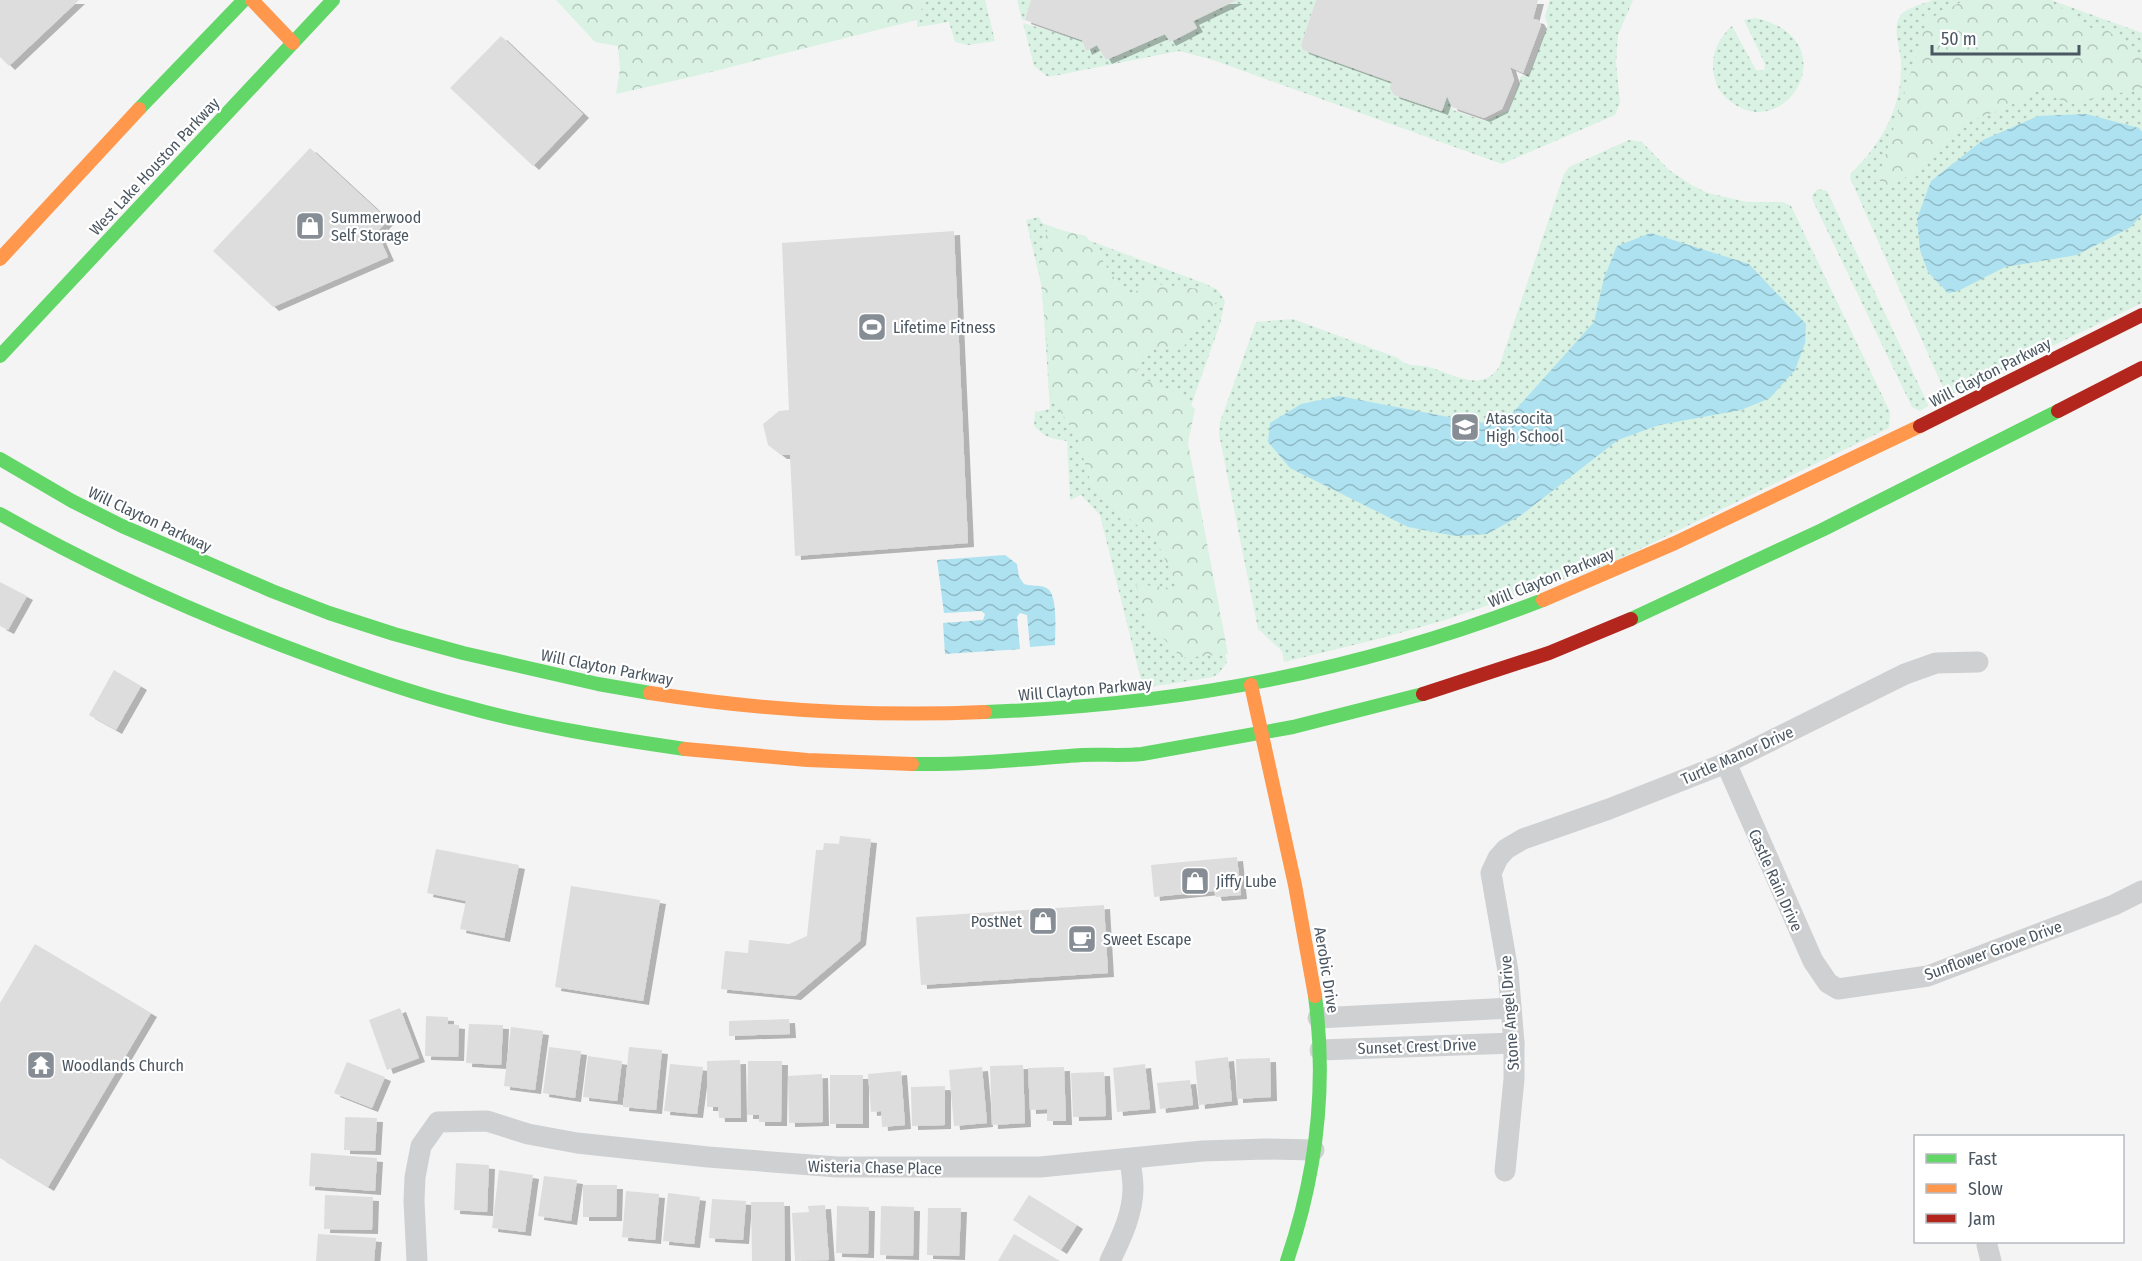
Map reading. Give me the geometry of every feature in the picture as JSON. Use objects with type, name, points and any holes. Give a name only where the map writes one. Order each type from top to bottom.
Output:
[{"type":"main road","points":[[0,259],[116,133],[244,0]]},
{"type":"main road","points":[[252,0],[293,43]]},
{"type":"main road","name":"West Lake Houston Parkway","points":[[0,356],[333,0]]},
{"type":"main road","name":"Will Clayton Parkway","points":[[0,459],[99,516],[340,624],[484,659],[658,695],[762,707],[865,713],[963,715],[1049,710],[1213,692],[1251,685],[1311,672],[1437,638],[1508,614],[1596,578],[1912,430],[2142,315]]},
{"type":"main road","points":[[0,514],[75,556],[238,630],[327,656],[410,691],[510,717],[636,741],[740,754],[831,761],[917,764],[991,763],[1088,754],[1116,756],[1262,734],[1379,707],[1446,688],[1578,643],[1646,614],[1953,465],[2142,368]]},
{"type":"main road","name":"Aerobic Drive","points":[[1251,685],[1303,927],[1318,1018],[1320,1103],[1314,1150],[1298,1231],[1287,1261]]},
{"type":"street","name":"Turtle Manor Drive","points":[[1498,858],[1506,849],[1523,839],[1609,809],[1726,762],[1905,674],[1936,663],[1978,662]]},
{"type":"street","name":"Castle Rain Drive","points":[[1726,762],[1813,962],[1828,982],[1838,989]]},
{"type":"street","name":"Stone Angel Drive","points":[[1498,858],[1491,873],[1508,971],[1514,1043],[1514,1079],[1505,1171]]},
{"type":"street","name":"Sunflower Grove Drive","points":[[1838,989],[1928,976],[2114,905],[2142,891]]},
{"type":"street","name":"Sunset Crest Drive","points":[[1318,1018],[1511,1008]]},
{"type":"street","name":"Sunset Crest Drive","points":[[1320,1050],[1514,1043]]},
{"type":"street","name":"Wisteria Chase Place","points":[[417,1261],[415,1177],[421,1146],[438,1122],[487,1121],[528,1134],[578,1143],[708,1157],[837,1167],[1014,1168],[1203,1151],[1314,1150]]},
{"type":"street","points":[[1110,1261],[1123,1233],[1130,1209],[1133,1188],[1130,1159]]},
{"type":"green space","points":[[556,0],[925,0],[917,20],[616,94],[620,69],[618,46],[595,42]]},
{"type":"green space","points":[[925,0],[985,0],[995,41],[968,45],[955,42],[949,22],[917,27],[917,20]]},
{"type":"green space","points":[[1017,0],[1031,0],[1025,20],[1022,20]]},
{"type":"green space","points":[[1237,0],[1316,0],[1301,45],[1303,50],[1392,82],[1394,95],[1441,111],[1447,96],[1453,110],[1485,121],[1509,110],[1521,76],[1529,74],[1548,25],[1545,16],[1550,0],[1633,0],[1618,35],[1616,63],[1620,102],[1615,115],[1502,164],[1210,59],[1179,51],[1048,77],[1034,66],[1023,23],[1082,40],[1086,51],[1097,45],[1106,60],[1165,34],[1171,42],[1197,29],[1193,21]]},
{"type":"green space","points":[[1933,0],[2051,0],[2142,33],[2142,303],[1952,394],[1944,390],[1850,178],[1851,173],[1881,136],[1894,108],[1901,78],[1897,32],[1900,16],[1910,8]]},
{"type":"green space","points":[[1965,0],[2039,0],[2066,10],[2094,30],[2107,30],[2142,58],[2142,88],[2071,104],[2038,91],[2001,110],[1968,121],[1918,172],[1886,186],[1878,179],[1927,20]]},
{"type":"green space","points":[[1756,18],[1783,29],[1799,46],[1804,64],[1800,83],[1789,99],[1773,109],[1754,112],[1734,104],[1723,95],[1715,80],[1713,61],[1719,42],[1732,26],[1756,70],[1764,70],[1765,64],[1744,20]]},
{"type":"green space","points":[[1629,140],[1642,142],[1669,170],[1708,193],[1747,202],[1783,202],[1791,206],[1890,412],[1889,428],[1609,564],[1445,620],[1284,662],[1282,651],[1258,629],[1219,434],[1220,422],[1256,322],[1293,319],[1409,364],[1429,367],[1466,379],[1484,379],[1492,375],[1499,367],[1564,174],[1569,167]]},
{"type":"green space","points":[[1818,189],[1827,191],[1926,400],[1928,406],[1920,411],[1912,407],[1813,201],[1812,195]]},
{"type":"green space","points":[[1039,217],[1042,223],[1206,284],[1218,290],[1225,301],[1220,324],[1182,431],[1227,662],[1213,677],[1143,688],[1100,515],[1081,495],[1070,500],[1067,441],[1049,437],[1034,426],[1035,412],[1050,409],[1042,288],[1026,220]]},
{"type":"green space","points":[[1048,227],[1086,236],[1127,297],[1149,283],[1207,290],[1217,301],[1182,349],[1147,348],[1135,375],[1181,395],[1195,409],[1188,443],[1228,654],[1182,658],[1146,620],[1136,584],[1179,589],[1157,542],[1092,487],[1077,437],[1052,398],[1039,263]]},
{"type":"water","points":[[2086,114],[2139,128],[2142,132],[2142,214],[2131,227],[2077,255],[2005,267],[1958,291],[1948,293],[1928,272],[1920,250],[1917,219],[1931,181],[1983,140],[2038,116]]},
{"type":"water","points":[[1651,233],[1749,264],[1806,324],[1805,343],[1795,370],[1770,398],[1741,410],[1659,425],[1618,440],[1520,516],[1487,534],[1455,536],[1408,527],[1290,468],[1268,442],[1270,423],[1301,404],[1339,396],[1480,423],[1509,417],[1594,322],[1604,278],[1617,246]]},
{"type":"water","points":[[1005,555],[1017,564],[1019,577],[1024,584],[1046,587],[1051,593],[1055,615],[1055,645],[1030,647],[1027,615],[1020,613],[1017,617],[1020,649],[945,654],[943,623],[983,620],[985,614],[981,611],[944,613],[937,560]]},
{"type":"building","points":[[0,0],[79,0],[9,66],[0,57]]},
{"type":"building","points":[[1031,0],[1237,0],[1193,21],[1197,28],[1170,42],[1165,34],[1106,60],[1097,45],[1086,51],[1082,40],[1025,20]]},
{"type":"building","points":[[1316,0],[1538,0],[1533,19],[1538,20],[1541,25],[1523,73],[1510,67],[1514,80],[1502,109],[1484,118],[1452,107],[1447,96],[1442,111],[1394,95],[1390,88],[1392,82],[1303,50],[1301,45]]},
{"type":"building","points":[[501,36],[583,114],[533,166],[450,88]]},
{"type":"building","name":"Summerwood Self Storage","points":[[310,148],[388,220],[377,232],[388,257],[273,307],[213,251]]},
{"type":"building","name":"Lifetime Fitness","points":[[954,231],[968,543],[795,556],[790,455],[781,455],[768,445],[763,424],[779,411],[789,410],[782,243]]},
{"type":"building","points":[[0,582],[27,596],[8,630],[0,626]]},
{"type":"building","points":[[114,670],[141,686],[116,730],[89,715]]},
{"type":"building","points":[[840,836],[871,839],[860,941],[795,996],[721,989],[725,951],[748,953],[749,940],[789,944],[807,936],[816,850],[823,850],[824,843],[839,844]]},
{"type":"building","points":[[436,849],[519,865],[504,938],[460,929],[466,901],[427,893]]},
{"type":"building","points":[[1237,857],[1241,895],[1216,897],[1214,891],[1154,897],[1151,865]]},
{"type":"building","points":[[571,886],[660,900],[643,1001],[555,987]]},
{"type":"building","points":[[1104,905],[1108,973],[921,985],[916,917]]},
{"type":"building","name":"Woodlands Church","points":[[35,944],[151,1013],[48,1187],[0,1158],[0,1003]]},
{"type":"building","points":[[400,1008],[419,1058],[387,1070],[369,1020]]},
{"type":"building","points":[[426,1016],[448,1017],[448,1024],[459,1025],[458,1057],[425,1056]]},
{"type":"building","points":[[789,1019],[790,1034],[729,1036],[729,1021]]},
{"type":"building","points":[[469,1024],[503,1025],[501,1065],[466,1063]]},
{"type":"building","points":[[511,1027],[543,1031],[535,1090],[504,1086]]},
{"type":"building","points":[[549,1047],[581,1051],[575,1098],[543,1093]]},
{"type":"building","points":[[629,1047],[662,1050],[656,1110],[623,1107]]},
{"type":"building","points":[[588,1056],[622,1061],[617,1101],[583,1097]]},
{"type":"building","points":[[1228,1057],[1232,1101],[1199,1105],[1195,1061]]},
{"type":"building","points":[[1270,1058],[1271,1097],[1237,1099],[1236,1059]]},
{"type":"building","points":[[740,1060],[741,1118],[719,1118],[718,1107],[707,1107],[707,1061]]},
{"type":"building","points":[[748,1061],[782,1061],[781,1122],[759,1122],[759,1115],[747,1115]]},
{"type":"building","points":[[347,1062],[385,1077],[372,1108],[334,1093]]},
{"type":"building","points":[[670,1064],[703,1067],[697,1114],[664,1111]]},
{"type":"building","points":[[1145,1064],[1150,1109],[1117,1112],[1113,1068]]},
{"type":"building","points":[[1023,1065],[1025,1123],[992,1125],[990,1066]]},
{"type":"building","points":[[982,1067],[987,1123],[954,1126],[949,1070]]},
{"type":"building","points":[[1064,1067],[1066,1121],[1047,1121],[1047,1109],[1030,1110],[1028,1068]]},
{"type":"building","points":[[901,1071],[905,1125],[882,1127],[881,1111],[871,1112],[868,1074]]},
{"type":"building","points":[[1104,1072],[1106,1116],[1073,1117],[1071,1073]]},
{"type":"building","points":[[822,1074],[823,1122],[789,1123],[788,1076]]},
{"type":"building","points":[[830,1075],[863,1075],[863,1124],[830,1124]]},
{"type":"building","points":[[1190,1080],[1193,1105],[1160,1109],[1157,1083]]},
{"type":"building","points":[[945,1086],[945,1125],[912,1126],[911,1087]]},
{"type":"building","points":[[345,1117],[377,1118],[375,1151],[344,1150]]},
{"type":"building","points":[[311,1153],[377,1158],[375,1191],[309,1186]]},
{"type":"building","points":[[456,1163],[489,1165],[487,1212],[454,1210]]},
{"type":"building","points":[[499,1170],[533,1175],[525,1232],[492,1228]]},
{"type":"building","points":[[544,1176],[577,1180],[571,1221],[538,1216]]},
{"type":"building","points":[[583,1185],[617,1185],[616,1217],[583,1217]]},
{"type":"building","points":[[626,1191],[659,1194],[655,1240],[622,1237]]},
{"type":"building","points":[[668,1193],[700,1197],[694,1244],[663,1241]]},
{"type":"building","points":[[325,1195],[373,1197],[372,1230],[324,1229]]},
{"type":"building","points":[[1029,1195],[1077,1225],[1061,1250],[1013,1220]]},
{"type":"building","points":[[712,1199],[746,1201],[743,1240],[709,1238]]},
{"type":"building","points":[[751,1202],[784,1202],[785,1261],[752,1261]]},
{"type":"building","points":[[825,1205],[829,1260],[795,1261],[792,1213],[809,1212],[808,1206]]},
{"type":"building","points":[[837,1206],[869,1207],[868,1254],[836,1253]]},
{"type":"building","points":[[881,1206],[914,1207],[913,1256],[880,1255]]},
{"type":"building","points":[[928,1208],[961,1208],[959,1256],[927,1255]]},
{"type":"building","points":[[318,1234],[376,1238],[374,1261],[316,1261]]},
{"type":"building","points":[[1014,1234],[1060,1261],[998,1261]]},
{"type":"traffic: fast","points":[[139,109],[244,0]]},
{"type":"traffic: fast","points":[[0,356],[333,0]]},
{"type":"traffic: fast","points":[[1631,619],[1822,530],[2058,411]]},
{"type":"traffic: fast","points":[[0,459],[72,501],[122,526],[272,591],[329,613],[463,653],[598,684],[650,693]]},
{"type":"traffic: fast","points":[[0,514],[76,555],[153,592],[272,642],[367,677],[440,700],[515,719],[600,736],[685,749]]},
{"type":"traffic: fast","points":[[985,712],[1129,702],[1269,680],[1338,665],[1406,646],[1543,600]]},
{"type":"traffic: fast","points":[[912,764],[1142,754],[1293,727],[1423,694]]},
{"type":"traffic: fast","points":[[1287,1261],[1305,1196],[1316,1130],[1320,1063],[1315,996]]},
{"type":"traffic: slow","points":[[252,0],[293,43]]},
{"type":"traffic: slow","points":[[0,259],[139,109]]},
{"type":"traffic: slow","points":[[1543,600],[1675,543],[1920,426]]},
{"type":"traffic: slow","points":[[1251,685],[1295,885],[1315,996]]},
{"type":"traffic: slow","points":[[650,693],[733,704],[817,711],[901,714],[985,712]]},
{"type":"traffic: slow","points":[[685,749],[807,760],[912,764]]},
{"type":"traffic: jam","points":[[1920,426],[2142,315]]},
{"type":"traffic: jam","points":[[2058,411],[2142,368]]},
{"type":"traffic: jam","points":[[1423,694],[1549,653],[1631,619]]},
{"type":"place","name":"Summerwood Self Storage","points":[[310,226]]},
{"type":"place","name":"Lifetime Fitness","points":[[872,327]]},
{"type":"place","name":"Atascocita High School","points":[[1465,427]]},
{"type":"place","name":"Jiffy Lube","points":[[1195,881]]},
{"type":"place","name":"PostNet","points":[[1043,921]]},
{"type":"place","name":"Sweet Escape","points":[[1082,939]]},
{"type":"place","name":"Woodlands Church","points":[[41,1065]]}]
